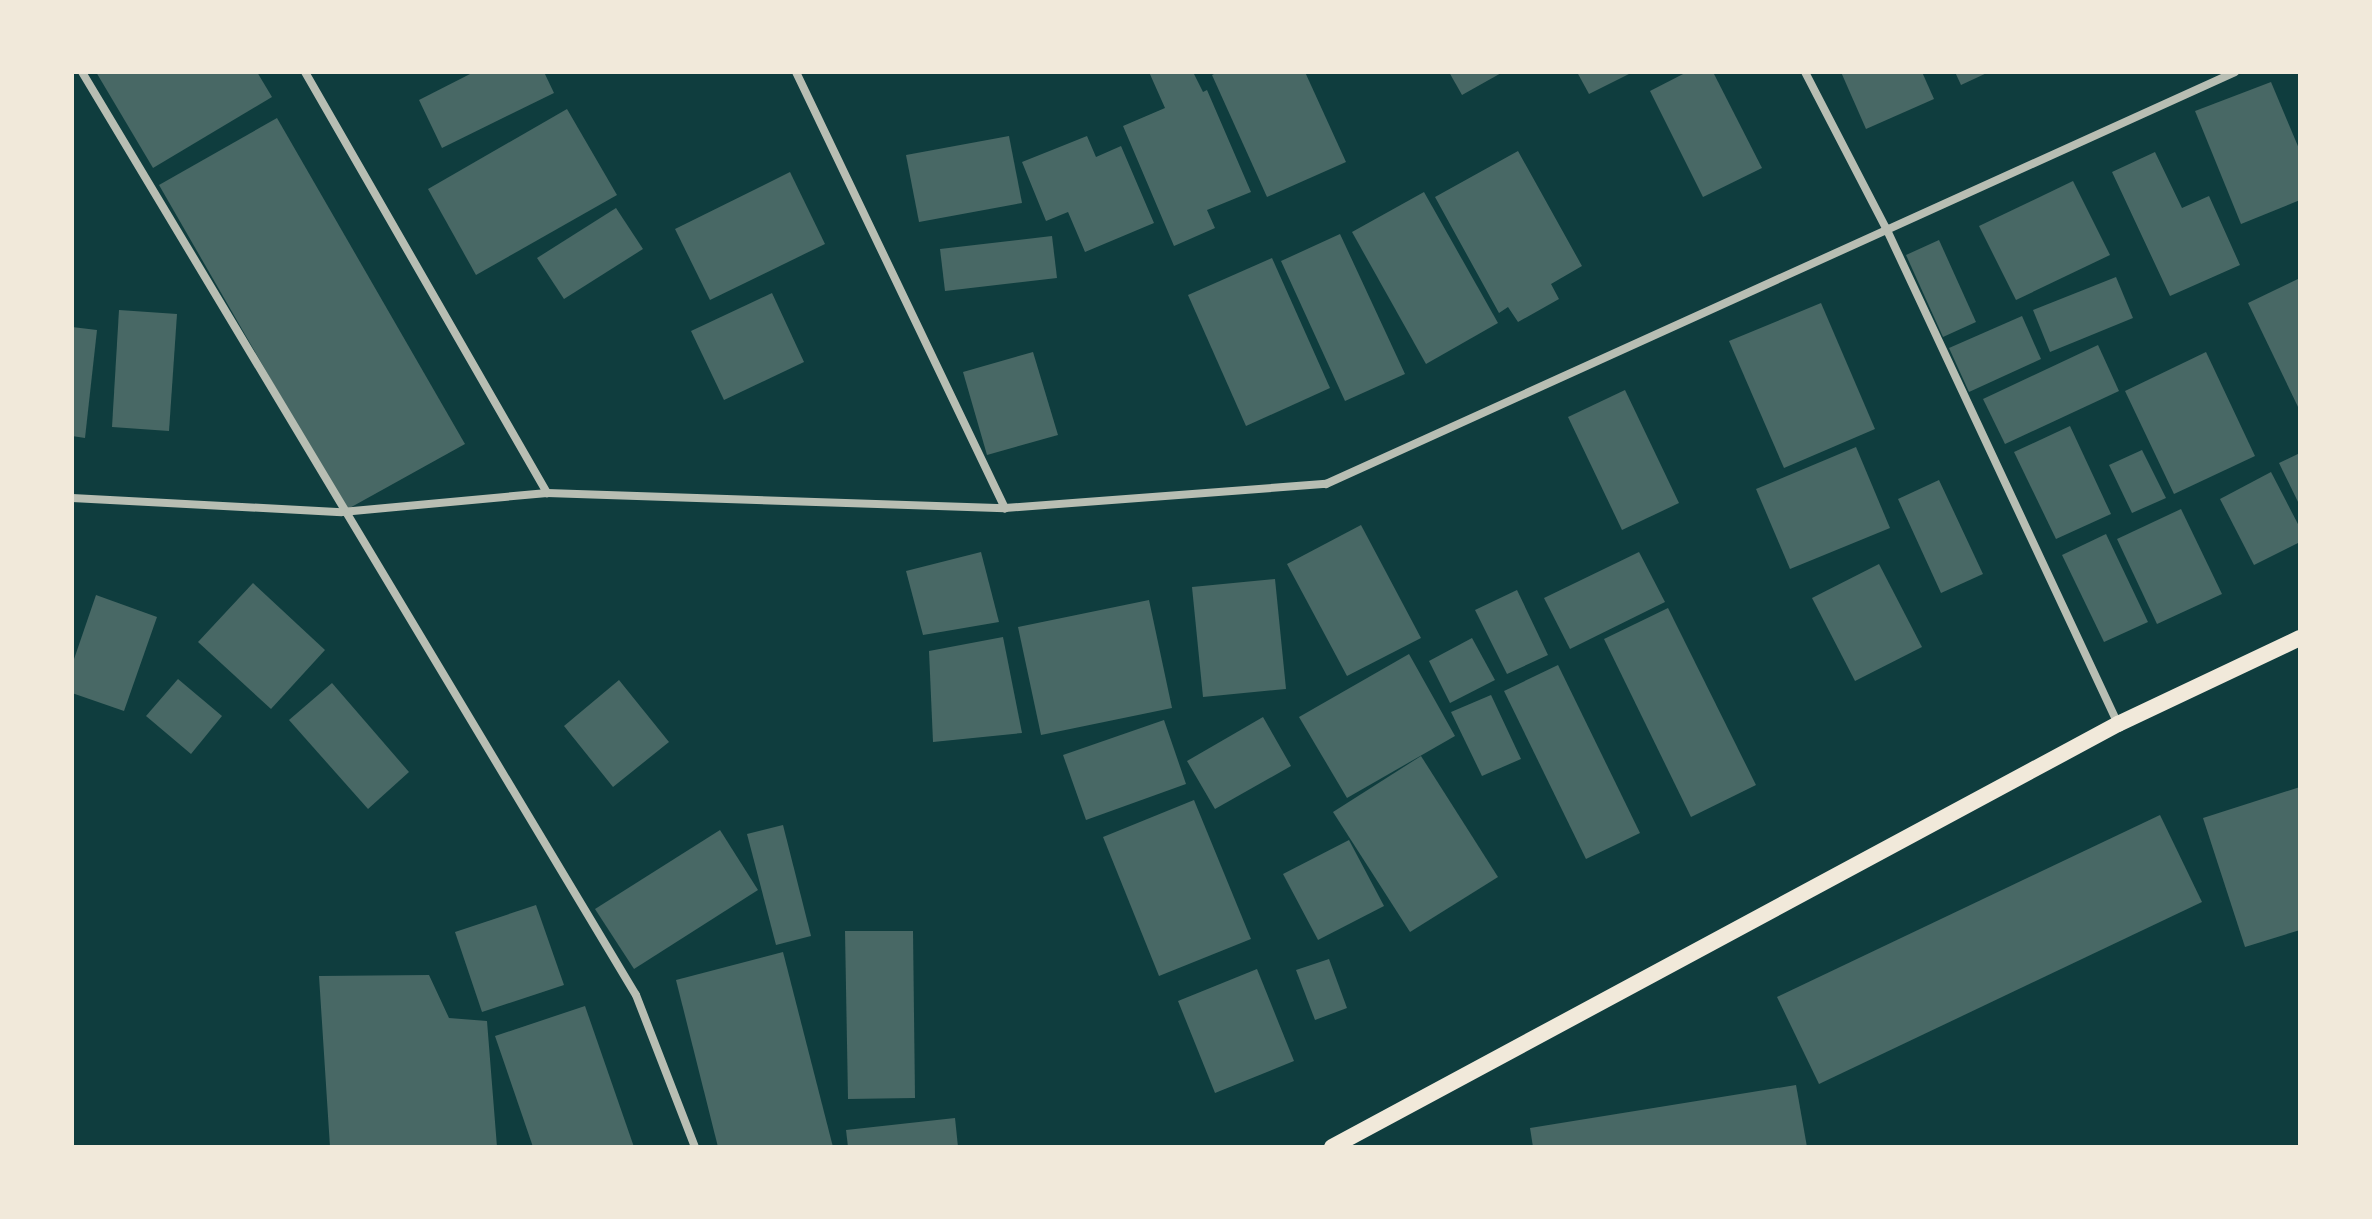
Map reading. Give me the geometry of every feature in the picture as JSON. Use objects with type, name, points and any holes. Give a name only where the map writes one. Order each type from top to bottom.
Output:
[{"type":"main road","points":[[1332,1147],[2118,724],[2300,638]]},
{"type":"street","points":[[82,72],[342,512],[636,995],[695,1147]]},
{"type":"street","points":[[305,72],[547,493]]},
{"type":"street","points":[[796,72],[1005,508]]},
{"type":"street","points":[[1805,72],[1886,228],[2118,724]]},
{"type":"street","points":[[72,498],[342,512],[547,493],[1005,508],[1326,484],[2235,72]]},
{"type":"building","points":[[96,72],[257,72],[272,97],[153,168]]},
{"type":"building","points":[[474,72],[544,72],[554,93],[442,148],[419,100]]},
{"type":"building","points":[[1149,72],[1193,72],[1203,92],[1207,90],[1251,192],[1207,210],[1215,228],[1174,246],[1123,126],[1165,108]]},
{"type":"building","points":[[1218,72],[1305,72],[1346,162],[1267,197],[1212,75]]},
{"type":"building","points":[[1449,72],[1503,72],[1462,95]]},
{"type":"building","points":[[1577,72],[1633,72],[1589,94]]},
{"type":"building","points":[[1687,72],[1713,72],[1762,168],[1703,197],[1650,91]]},
{"type":"building","points":[[1841,72],[1922,72],[1934,99],[1866,129]]},
{"type":"building","points":[[1955,72],[1989,72],[1961,85]]},
{"type":"building","points":[[2271,82],[2300,151],[2300,200],[2241,224],[2195,111]]},
{"type":"building","points":[[567,109],[617,195],[476,275],[428,189]]},
{"type":"building","points":[[277,118],[465,444],[346,510],[159,185]]},
{"type":"building","points":[[1009,136],[1022,203],[919,222],[906,155]]},
{"type":"building","points":[[1087,136],[1096,157],[1121,146],[1154,223],[1085,252],[1068,212],[1046,221],[1022,162]]},
{"type":"building","points":[[1518,151],[1582,266],[1551,284],[1559,299],[1518,322],[1508,307],[1499,313],[1435,197]]},
{"type":"building","points":[[2155,152],[2182,208],[2209,196],[2240,265],[2170,296],[2112,172]]},
{"type":"building","points":[[790,172],[825,244],[710,300],[675,229]]},
{"type":"building","points":[[2073,181],[2110,255],[2016,300],[1979,226]]},
{"type":"building","points":[[1424,192],[1498,323],[1426,364],[1352,232]]},
{"type":"building","points":[[616,208],[643,249],[564,299],[537,258]]},
{"type":"building","points":[[1340,234],[1405,374],[1345,401],[1281,261]]},
{"type":"building","points":[[1052,236],[1057,278],[945,291],[940,249]]},
{"type":"building","points":[[1939,240],[1976,322],[1943,337],[1906,255]]},
{"type":"building","points":[[1272,258],[1330,388],[1246,426],[1188,295]]},
{"type":"building","points":[[2116,277],[2133,318],[2050,352],[2033,310]]},
{"type":"building","points":[[2300,278],[2300,411],[2248,303]]},
{"type":"building","points":[[772,293],[804,362],[724,400],[691,331]]},
{"type":"building","points":[[1821,303],[1875,429],[1784,468],[1729,341]]},
{"type":"building","points":[[119,310],[177,314],[169,431],[112,427]]},
{"type":"building","points":[[2022,316],[2041,359],[1969,392],[1949,348]]},
{"type":"building","points":[[72,327],[97,330],[85,438],[72,436]]},
{"type":"building","points":[[2098,345],[2119,391],[2005,444],[1983,399]]},
{"type":"building","points":[[1033,352],[1058,435],[987,455],[963,372]]},
{"type":"building","points":[[2206,352],[2255,456],[2174,494],[2125,391]]},
{"type":"building","points":[[1625,390],[1679,503],[1622,530],[1568,417]]},
{"type":"building","points":[[2070,426],[2111,514],[2056,539],[2014,452]]},
{"type":"building","points":[[1856,447],[1890,528],[1790,569],[1756,489]]},
{"type":"building","points":[[2142,450],[2166,498],[2132,513],[2109,465]]},
{"type":"building","points":[[2300,453],[2300,506],[2279,463]]},
{"type":"building","points":[[2271,472],[2300,528],[2300,542],[2254,565],[2220,499]]},
{"type":"building","points":[[1939,480],[1983,574],[1941,593],[1898,499]]},
{"type":"building","points":[[2181,509],[2222,594],[2157,624],[2117,539]]},
{"type":"building","points":[[1361,525],[1421,638],[1347,676],[1287,564]]},
{"type":"building","points":[[2106,534],[2148,622],[2104,642],[2062,555]]},
{"type":"building","points":[[981,552],[999,622],[923,635],[906,571]]},
{"type":"building","points":[[1639,552],[1665,602],[1570,649],[1544,598]]},
{"type":"building","points":[[1879,564],[1922,647],[1855,681],[1812,598]]},
{"type":"building","points":[[1275,579],[1286,689],[1203,697],[1192,587]]},
{"type":"building","points":[[253,583],[325,650],[271,709],[198,642]]},
{"type":"building","points":[[1517,590],[1548,655],[1507,674],[1475,610]]},
{"type":"building","points":[[96,595],[157,617],[124,711],[72,693],[72,665]]},
{"type":"building","points":[[1149,600],[1172,708],[1041,735],[1018,627]]},
{"type":"building","points":[[1668,608],[1756,785],[1691,817],[1604,639]]},
{"type":"building","points":[[1003,637],[1022,733],[933,742],[929,651]]},
{"type":"building","points":[[1472,638],[1495,680],[1450,703],[1429,661]]},
{"type":"building","points":[[1409,654],[1455,736],[1347,798],[1299,717]]},
{"type":"building","points":[[1558,665],[1640,833],[1586,859],[1504,691]]},
{"type":"building","points":[[178,679],[222,716],[191,754],[146,716]]},
{"type":"building","points":[[619,680],[669,742],[613,787],[564,726]]},
{"type":"building","points":[[332,683],[409,772],[368,809],[289,720]]},
{"type":"building","points":[[1491,695],[1521,759],[1482,776],[1451,712]]},
{"type":"building","points":[[1263,717],[1291,766],[1215,809],[1187,761]]},
{"type":"building","points":[[1164,720],[1186,784],[1086,820],[1063,755]]},
{"type":"building","points":[[1421,756],[1498,877],[1410,932],[1333,812]]},
{"type":"building","points":[[2300,787],[2300,930],[2245,947],[2203,818]]},
{"type":"building","points":[[1194,800],[1251,939],[1159,976],[1103,837]]},
{"type":"building","points":[[2160,815],[2202,902],[1819,1084],[1777,997]]},
{"type":"building","points":[[783,825],[811,936],[776,945],[747,834]]},
{"type":"building","points":[[720,830],[758,890],[634,969],[595,909]]},
{"type":"building","points":[[1349,840],[1384,906],[1318,940],[1283,874]]},
{"type":"building","points":[[536,905],[564,985],[482,1012],[455,932]]},
{"type":"building","points":[[845,931],[913,931],[915,1098],[848,1099]]},
{"type":"building","points":[[783,952],[833,1147],[718,1147],[676,980]]},
{"type":"building","points":[[1329,959],[1347,1008],[1315,1020],[1296,970]]},
{"type":"building","points":[[1257,969],[1294,1061],[1215,1093],[1178,1001]]},
{"type":"building","points":[[429,975],[449,1018],[487,1021],[497,1147],[330,1147],[319,976]]},
{"type":"building","points":[[585,1006],[634,1147],[533,1147],[495,1036]]},
{"type":"building","points":[[1796,1085],[1807,1147],[1533,1147],[1530,1128]]},
{"type":"building","points":[[955,1118],[958,1147],[848,1147],[846,1130]]}]
